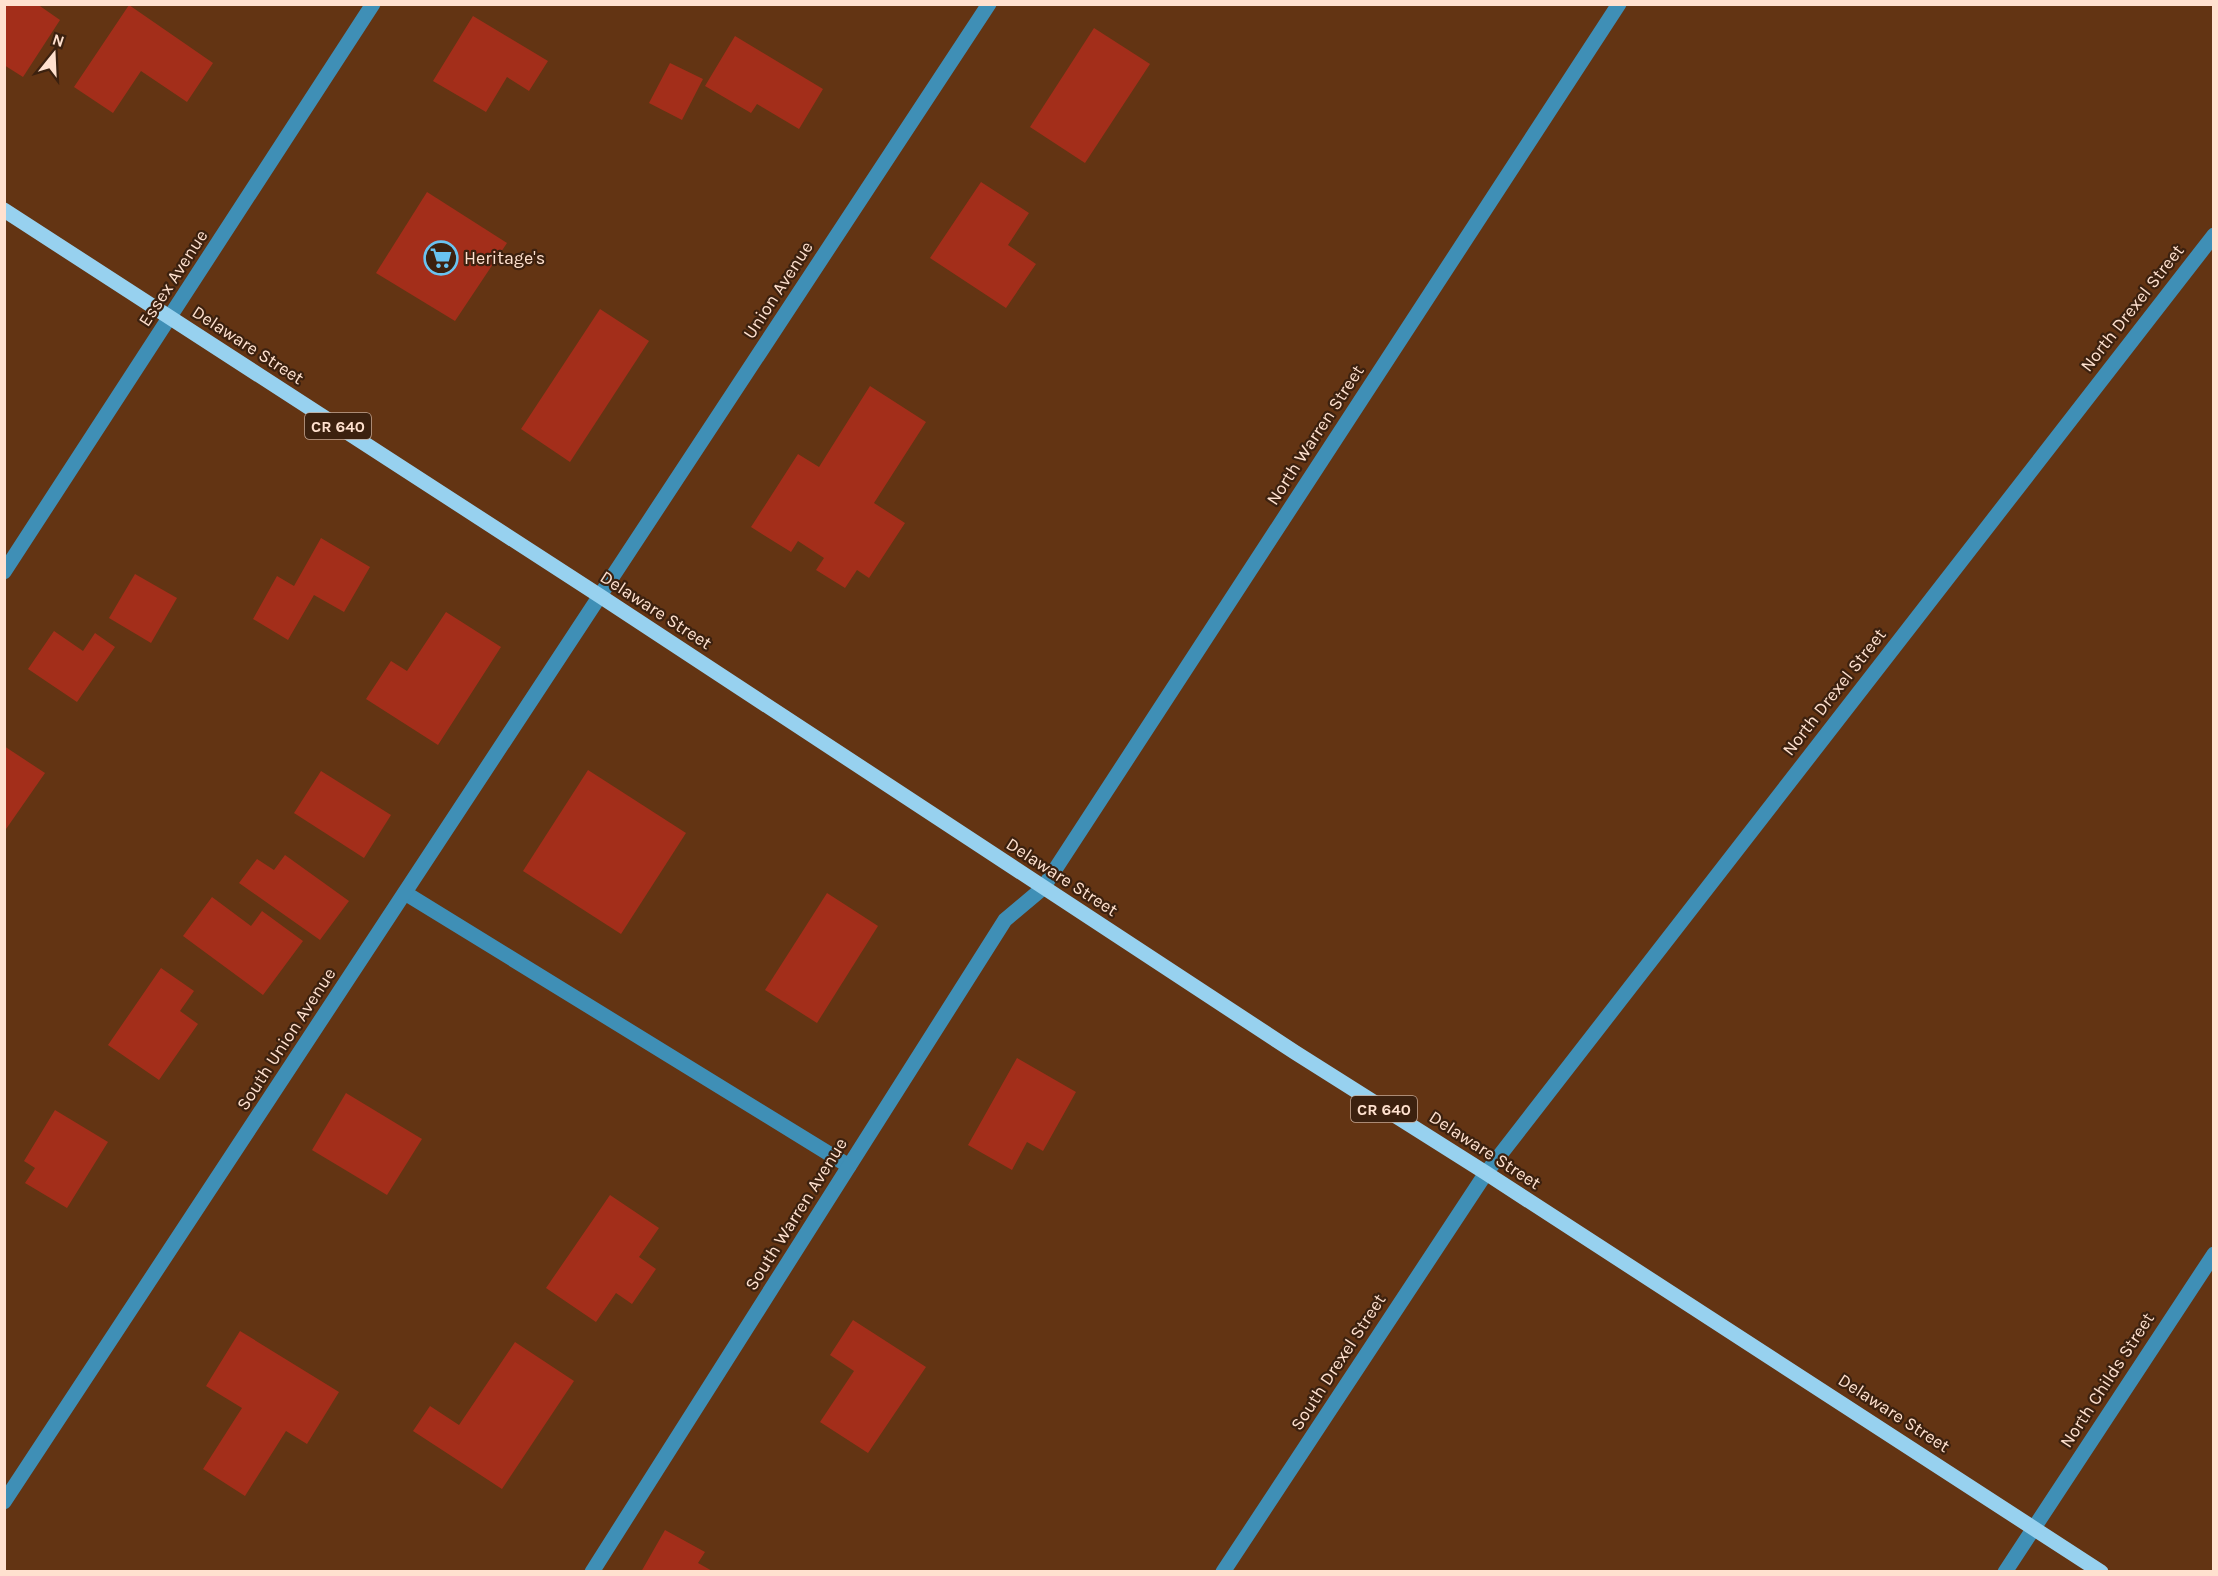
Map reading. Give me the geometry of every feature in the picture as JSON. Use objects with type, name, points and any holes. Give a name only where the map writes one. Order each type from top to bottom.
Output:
[{"type":"main road","name":"Delaware Street","points":[[4,210],[600,596],[1296,1053],[2101,1572]]},
{"type":"street","name":"Essex Avenue","points":[[4,572],[373,4]]},
{"type":"street","name":"Union Avenue","points":[[600,596],[989,4]]},
{"type":"street","name":"North Warren Street","points":[[1043,888],[1619,4]]},
{"type":"street","name":"North Drexel Street","points":[[1485,1173],[2214,235]]},
{"type":"street","name":"South Union Avenue","points":[[4,1502],[600,596]]},
{"type":"street","name":"South Warren Avenue","points":[[592,1572],[1005,920],[1043,888]]},
{"type":"street","points":[[405,893],[849,1166]]},
{"type":"street","name":"South Drexel Street","points":[[1223,1572],[1485,1173]]},
{"type":"street","name":"North Childs Street","points":[[2005,1572],[2214,1254]]},
{"type":"building","points":[[4,4],[37,4],[60,20],[23,77],[4,65]]},
{"type":"building","points":[[129,5],[213,63],[187,102],[141,71],[113,113],[74,87]]},
{"type":"building","points":[[473,16],[548,61],[529,91],[507,77],[486,112],[433,81]]},
{"type":"building","points":[[1094,28],[1150,64],[1085,163],[1030,127]]},
{"type":"building","points":[[735,36],[823,89],[799,129],[757,104],[751,113],[705,86]]},
{"type":"building","points":[[670,63],[703,79],[682,120],[649,103]]},
{"type":"building","points":[[981,182],[1029,213],[1008,245],[1036,264],[1006,308],[930,258]]},
{"type":"building","name":"Heritage's","points":[[427,192],[507,243],[455,321],[376,273]]},
{"type":"building","points":[[600,309],[649,341],[570,462],[521,429]]},
{"type":"building","points":[[870,386],[926,422],[874,503],[905,523],[869,578],[857,570],[845,588],[816,570],[824,558],[798,541],[791,552],[751,527],[798,454],[819,467]]},
{"type":"building","points":[[321,538],[370,567],[344,612],[314,595],[288,640],[253,619],[277,576],[294,586]]},
{"type":"building","points":[[135,574],[177,598],[151,643],[109,618]]},
{"type":"building","points":[[446,612],[501,647],[438,745],[366,699],[391,661],[407,671]]},
{"type":"building","points":[[54,631],[83,651],[95,633],[115,647],[77,702],[28,669]]},
{"type":"building","points":[[4,746],[45,773],[4,832]]},
{"type":"building","points":[[588,770],[686,833],[621,934],[523,871]]},
{"type":"building","points":[[321,771],[391,815],[364,858],[294,813]]},
{"type":"building","points":[[285,855],[349,901],[320,940],[239,883],[257,859],[274,870]]},
{"type":"building","points":[[827,893],[878,926],[817,1023],[765,990]]},
{"type":"building","points":[[212,897],[251,926],[262,911],[303,941],[263,995],[183,936]]},
{"type":"building","points":[[161,968],[194,991],[180,1011],[198,1024],[159,1080],[108,1045]]},
{"type":"building","points":[[1017,1058],[1076,1092],[1043,1151],[1027,1142],[1012,1170],[968,1145]]},
{"type":"building","points":[[346,1093],[422,1139],[387,1195],[312,1150]]},
{"type":"building","points":[[55,1110],[108,1142],[67,1208],[25,1183],[35,1168],[24,1161]]},
{"type":"building","points":[[610,1195],[659,1228],[639,1257],[656,1269],[632,1304],[616,1293],[596,1322],[546,1288]]},
{"type":"building","points":[[853,1320],[926,1367],[868,1453],[820,1422],[854,1371],[830,1355]]},
{"type":"building","points":[[240,1331],[339,1392],[307,1444],[286,1431],[245,1496],[203,1469],[242,1408],[206,1386]]},
{"type":"building","points":[[515,1342],[574,1381],[502,1489],[413,1431],[430,1406],[459,1425]]},
{"type":"building","points":[[665,1530],[705,1552],[698,1563],[714,1572],[641,1572]]},
{"type":"place","name":"Heritage's","points":[[441,258]]}]
